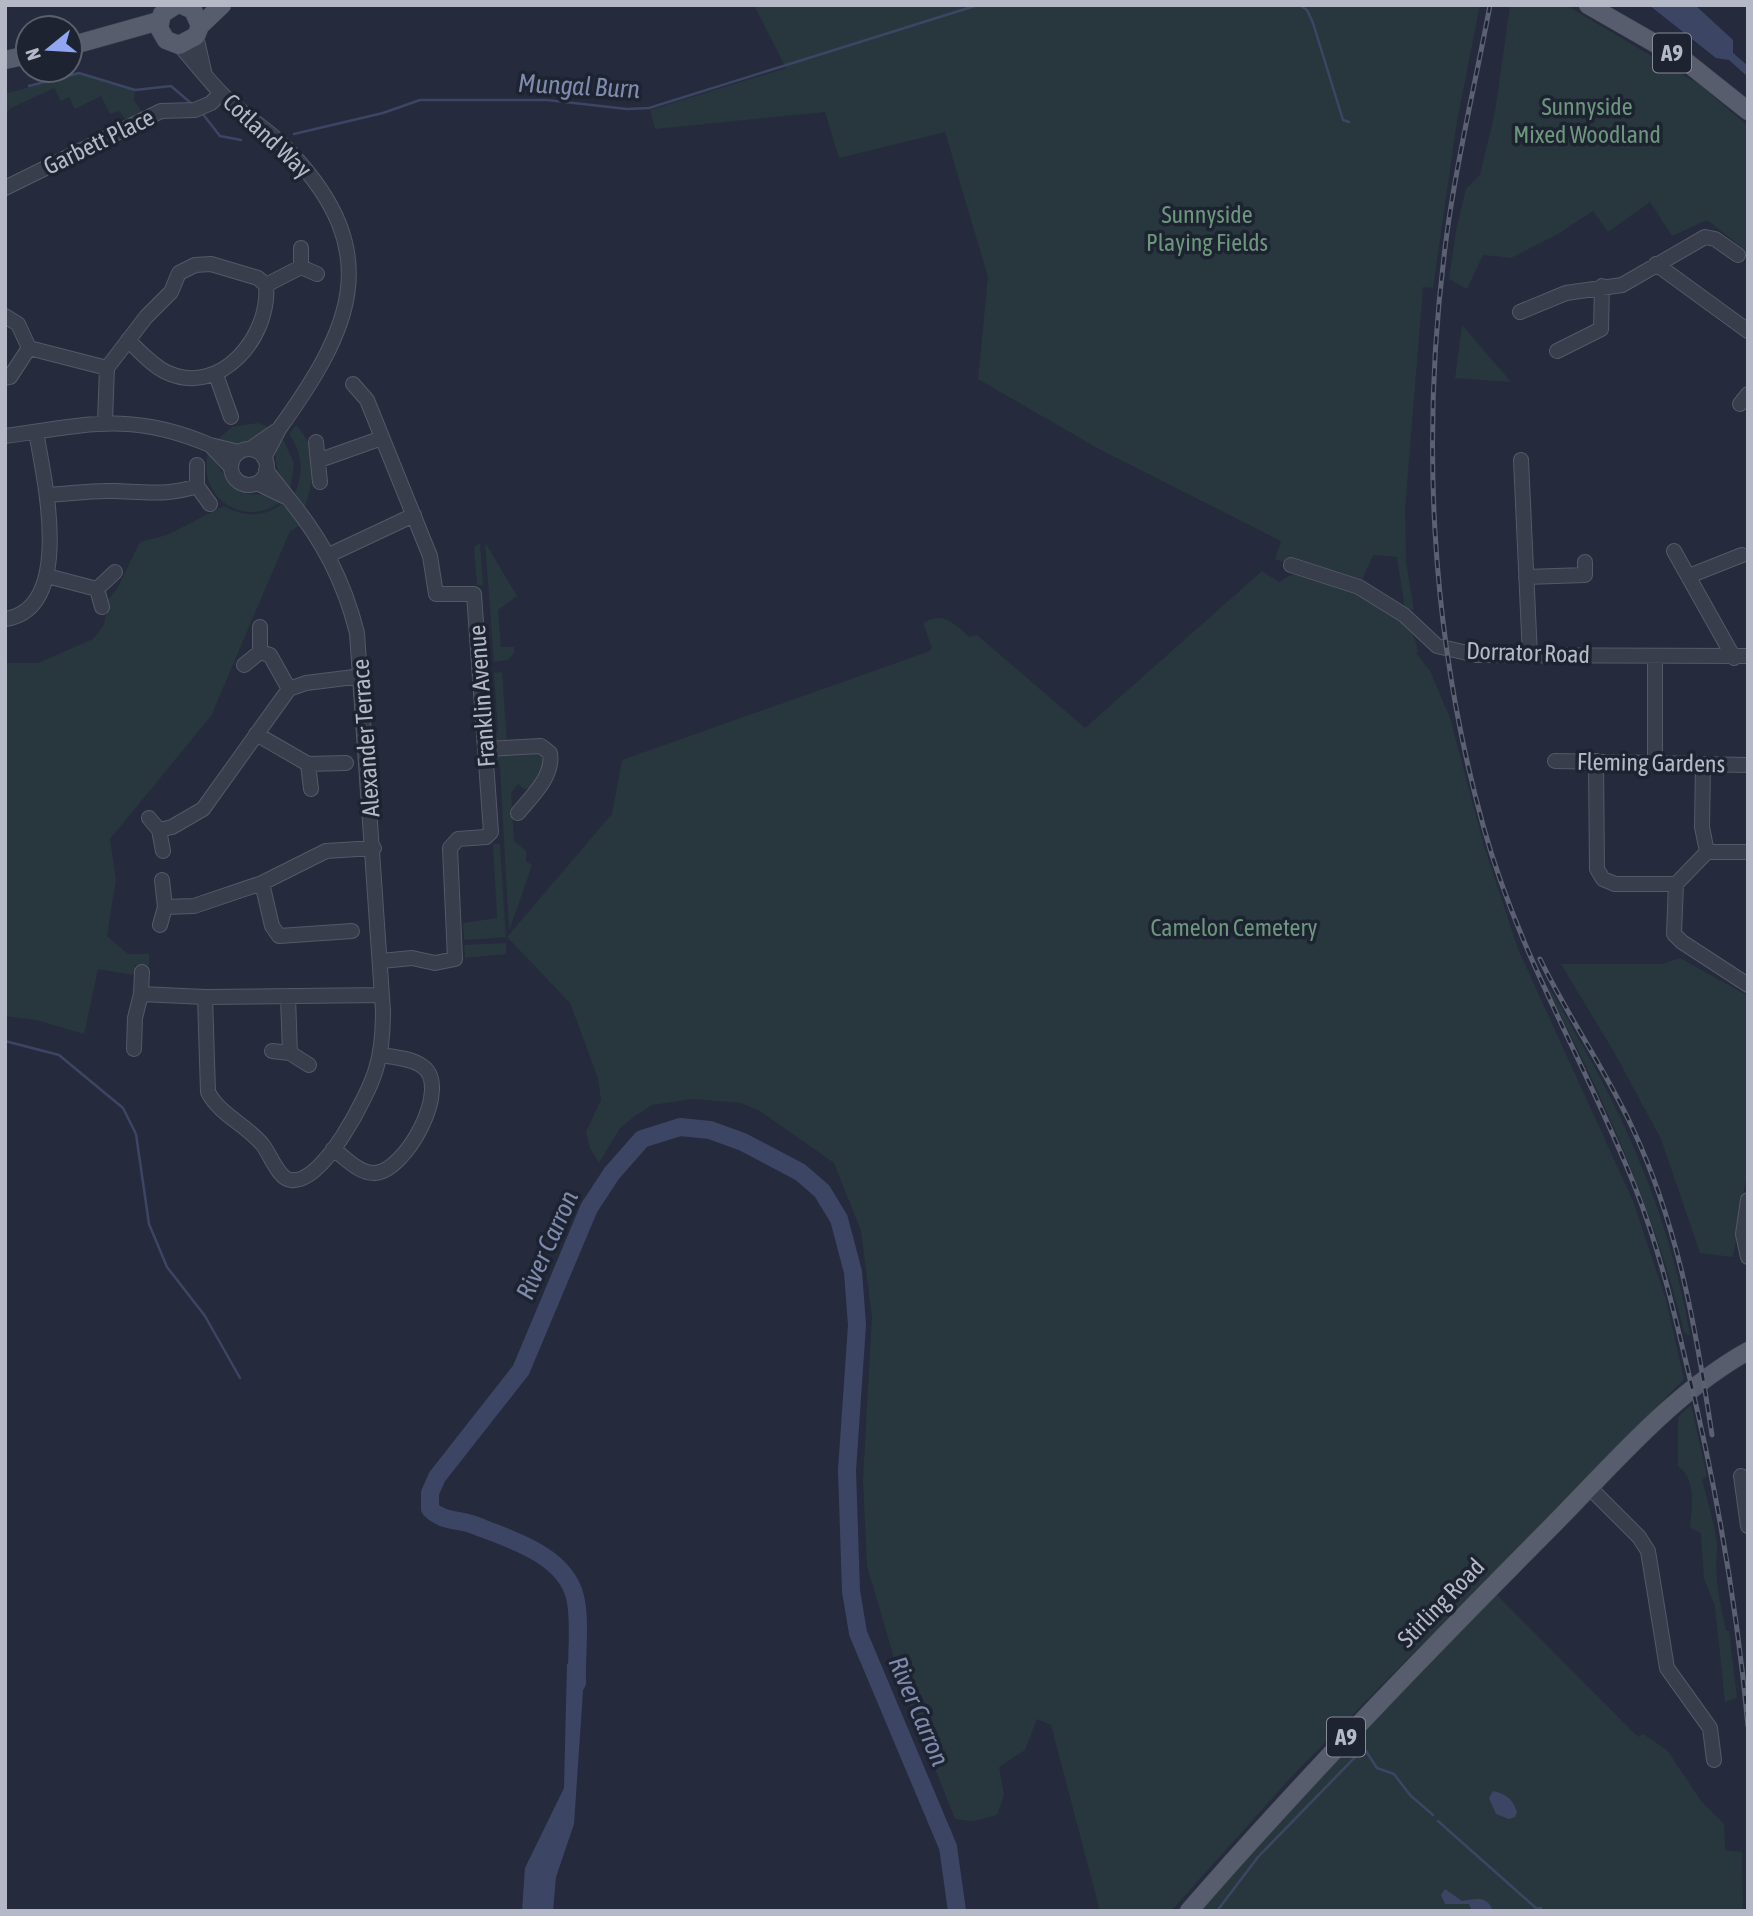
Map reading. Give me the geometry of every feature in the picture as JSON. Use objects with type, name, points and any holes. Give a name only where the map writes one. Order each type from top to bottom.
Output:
[{"type":"main road","points":[[160,28],[169,8],[176,5]]},
{"type":"main road","points":[[186,5],[198,16],[198,31]]},
{"type":"main road","points":[[160,28],[172,44],[179,46],[198,31],[222,5]]},
{"type":"main road","name":"A9","points":[[1588,5],[1684,60],[1748,111]]},
{"type":"main road","points":[[84,43],[160,28]]},
{"type":"main road","name":"Stirling Road","points":[[1189,1911],[1313,1772],[1491,1586],[1703,1379],[1748,1350]]},
{"type":"street","name":"Cotland Way","points":[[198,31],[204,73]]},
{"type":"street","name":"Cotland Way","points":[[179,46],[204,73],[216,98],[290,151],[327,195],[344,236],[350,270],[347,302],[332,348],[279,429],[265,464]]},
{"type":"street","name":"Garbett Place","points":[[5,188],[161,111],[195,110],[216,98]]},
{"type":"street","points":[[1520,312],[1566,293],[1622,285],[1705,237],[1715,239],[1738,255]]},
{"type":"street","points":[[301,248],[301,267]]},
{"type":"street","points":[[105,421],[107,368],[128,340],[171,292],[179,273],[194,265],[211,264],[258,278],[266,285],[268,301],[261,323],[239,358],[216,375],[191,378],[166,372],[128,340]]},
{"type":"street","points":[[1656,264],[1748,331]]},
{"type":"street","points":[[301,267],[317,274]]},
{"type":"street","points":[[266,285],[301,267]]},
{"type":"street","points":[[1557,351],[1601,330],[1602,286]]},
{"type":"street","points":[[5,316],[18,324],[29,348]]},
{"type":"street","points":[[29,348],[107,368]]},
{"type":"street","points":[[5,378],[10,377],[29,348]]},
{"type":"street","points":[[216,375],[232,419]]},
{"type":"street","name":"Franklin Avenue","points":[[353,384],[367,400],[414,515],[430,556],[436,594],[474,594],[491,832],[486,837],[458,839],[450,848],[455,959],[435,963],[412,958],[381,961]]},
{"type":"street","points":[[5,436],[105,421],[147,425],[184,434],[210,445],[244,451],[265,464],[257,483]]},
{"type":"street","name":"Cotland Way","points":[[244,451],[279,429]]},
{"type":"street","points":[[5,619],[22,615],[33,607],[47,576],[47,495],[36,432]]},
{"type":"street","points":[[320,460],[382,438]]},
{"type":"street","points":[[316,442],[320,460],[320,481]]},
{"type":"street","points":[[210,445],[231,467],[234,477],[242,483],[257,483],[288,498]]},
{"type":"street","points":[[231,467],[244,451]]},
{"type":"street","points":[[1521,460],[1530,656]]},
{"type":"street","points":[[197,464],[197,486],[210,504]]},
{"type":"street","name":"Alexander Terrace","points":[[205,997],[208,1092],[214,1103],[261,1143],[288,1180],[308,1174],[333,1149],[368,1091],[380,1055],[383,1031],[381,961],[362,676],[352,610],[328,555],[265,464]]},
{"type":"street","points":[[47,495],[114,491],[139,495],[166,494],[197,486]]},
{"type":"street","points":[[328,555],[414,515]]},
{"type":"street","points":[[1674,551],[1741,657]]},
{"type":"street","points":[[1689,576],[1742,555]]},
{"type":"street","points":[[1527,577],[1585,575],[1585,562]]},
{"type":"street","name":"Dorrator Road","points":[[1290,565],[1375,595],[1437,646],[1476,655],[1741,657]]},
{"type":"street","points":[[97,589],[116,572]]},
{"type":"street","points":[[47,576],[97,589]]},
{"type":"street","points":[[97,589],[102,607]]},
{"type":"street","points":[[244,666],[260,652],[260,627]]},
{"type":"street","points":[[260,652],[270,655],[289,689]]},
{"type":"street","points":[[1655,657],[1655,762]]},
{"type":"street","points":[[159,830],[172,827],[203,809],[289,689],[306,683],[362,676]]},
{"type":"street","points":[[256,734],[309,764],[346,763]]},
{"type":"street","points":[[486,749],[547,748],[550,767],[521,803]]},
{"type":"street","name":"Fleming Gardens","points":[[1555,761],[1748,765]]},
{"type":"street","points":[[1596,761],[1597,869],[1603,879],[1615,884],[1676,884]]},
{"type":"street","points":[[309,764],[311,789]]},
{"type":"street","points":[[1703,765],[1702,827],[1707,852]]},
{"type":"street","points":[[149,818],[159,830],[163,851]]},
{"type":"street","points":[[165,907],[194,906],[262,883],[326,851],[374,848]]},
{"type":"street","points":[[1748,852],[1707,852],[1676,884],[1674,934],[1748,985]]},
{"type":"street","points":[[160,925],[165,907],[162,880]]},
{"type":"street","points":[[262,883],[272,926],[279,936],[352,931]]},
{"type":"street","points":[[134,1049],[135,1018],[141,994],[142,972]]},
{"type":"street","points":[[141,994],[205,997],[382,995]]},
{"type":"street","points":[[288,997],[290,1053]]},
{"type":"street","points":[[272,1051],[290,1053],[309,1065]]},
{"type":"street","points":[[333,1149],[359,1169],[378,1173],[396,1164],[421,1125],[433,1094],[430,1075],[421,1065],[380,1055]]},
{"type":"street","points":[[1748,1200],[1748,1257]]},
{"type":"street","points":[[1741,1476],[1748,1526]]},
{"type":"street","points":[[1590,1488],[1639,1537],[1648,1551],[1667,1668],[1721,1742],[1714,1760]]},
{"type":"green space","name":"Sunnyside Playing Fields","points":[[754,5],[1480,5],[1457,121],[1433,288],[1423,287],[1405,509],[1406,562],[1414,610],[1405,609],[1397,557],[1373,555],[1359,587],[1275,559],[1281,541],[1099,449],[978,379],[988,277],[945,132],[839,158],[825,112],[655,129],[650,110],[786,68]]},
{"type":"green space","name":"Sunnyside Mixed Woodland","points":[[1510,5],[1566,5],[1700,85],[1748,126],[1748,252],[1707,220],[1672,236],[1650,202],[1608,232],[1593,211],[1558,234],[1511,258],[1483,255],[1467,289],[1449,279],[1466,189],[1480,175],[1495,112]]},
{"type":"green space","points":[[84,75],[135,90],[134,101],[147,118],[132,127],[119,111],[110,114],[101,96],[75,109],[69,97],[61,101],[54,88],[9,109],[5,118],[5,94],[40,84],[84,84]]},
{"type":"green space","points":[[1462,325],[1511,382],[1455,378]]},
{"type":"green space","points":[[258,423],[271,428],[245,442],[215,441],[232,427]]},
{"type":"green space","points":[[296,425],[311,454],[311,486],[305,507],[294,495],[301,471],[297,449],[289,434]]},
{"type":"green space","points":[[281,435],[294,463],[290,491],[281,477],[276,458]]},
{"type":"green space","points":[[208,453],[234,488],[281,502],[252,512],[238,510],[226,504],[216,495],[209,483],[206,469]]},
{"type":"green space","points":[[282,504],[301,525],[290,531],[211,716],[110,839],[116,879],[107,936],[128,954],[149,954],[149,965],[135,965],[135,975],[98,969],[84,1034],[36,1020],[5,1016],[5,663],[38,663],[93,639],[104,625],[108,600],[118,587],[140,542],[167,535],[224,506],[246,514],[261,514]]},
{"type":"green space","points":[[485,542],[517,596],[498,610],[501,647],[514,647],[514,653],[508,660],[494,662]]},
{"type":"green space","points":[[480,543],[483,585],[477,585],[474,547]]},
{"type":"green space","name":"Camelon Cemetery","points":[[1262,571],[1279,582],[1301,573],[1329,581],[1390,614],[1413,636],[1418,651],[1416,653],[1430,671],[1450,718],[1484,846],[1518,949],[1633,1201],[1666,1300],[1684,1379],[1294,1774],[1171,1911],[1100,1911],[1051,1725],[1037,1719],[1025,1750],[999,1767],[1004,1795],[997,1815],[974,1821],[955,1819],[903,1688],[867,1566],[863,1479],[872,1316],[861,1231],[834,1163],[760,1111],[741,1103],[693,1099],[652,1105],[635,1116],[620,1128],[599,1163],[590,1148],[586,1132],[601,1100],[598,1078],[570,1003],[507,937],[612,814],[622,760],[930,651],[932,648],[923,623],[937,618],[948,620],[969,637],[977,635],[1085,728]]},
{"type":"green space","points":[[502,672],[507,744],[494,745],[498,731],[494,673]]},
{"type":"green space","points":[[536,751],[545,756],[542,775],[532,788],[524,789],[518,784],[511,793],[514,841],[526,851],[526,861],[532,865],[509,931],[500,768],[495,754],[517,752],[521,755]]},
{"type":"green space","points":[[493,844],[500,844],[506,937],[464,940],[463,923],[497,918]]},
{"type":"green space","points":[[506,943],[506,954],[465,958],[464,945]]},
{"type":"green space","points":[[1680,958],[1748,996],[1748,1168],[1733,1257],[1700,1253],[1661,1139],[1614,1052],[1561,964],[1662,964]]},
{"type":"green space","points":[[1545,984],[1559,1003],[1598,1073],[1633,1145],[1673,1258],[1690,1336],[1684,1332],[1658,1241],[1625,1154]]},
{"type":"green space","points":[[1691,1405],[1707,1476],[1702,1480],[1716,1537],[1718,1591],[1726,1631],[1729,1631],[1737,1698],[1725,1702],[1715,1606],[1704,1579],[1701,1533],[1690,1528],[1691,1486],[1678,1466],[1678,1417]]},
{"type":"green space","points":[[1494,1592],[1638,1737],[1643,1734],[1667,1750],[1701,1801],[1724,1824],[1725,1850],[1742,1852],[1743,1911],[1199,1911],[1252,1849]]},
{"type":"water","points":[[1649,5],[1695,5],[1733,40],[1733,53],[1748,66],[1748,77],[1729,60],[1716,58]]},
{"type":"water","points":[[585,1661],[574,1824],[556,1877],[553,1911],[522,1911],[525,1868],[564,1788],[567,1664]]},
{"type":"water","points":[[1493,1791],[1511,1800],[1517,1812],[1515,1817],[1509,1819],[1496,1814],[1489,1798]]},
{"type":"water","points":[[1445,1889],[1462,1901],[1484,1900],[1493,1911],[1472,1911],[1469,1904],[1445,1904],[1441,1895]]},
{"type":"waterway","name":"Mungal Burn","points":[[294,134],[383,113],[420,100],[547,100],[627,109],[649,108],[978,5]]},
{"type":"waterway","name":"Mungal Burn","points":[[1299,5],[1307,10],[1313,23],[1343,120],[1349,122]]},
{"type":"waterway","name":"Mungal Burn","points":[[29,86],[79,73],[135,90],[171,86],[192,104]]},
{"type":"waterway","name":"Mungal Burn","points":[[202,113],[220,136],[241,140]]},
{"type":"waterway","points":[[5,1041],[59,1055],[123,1108],[136,1134],[149,1224],[167,1267],[205,1316],[240,1378]]},
{"type":"waterway","name":"River Carron","points":[[577,1683],[577,1606],[569,1582],[560,1570],[548,1559],[519,1543],[435,1513],[430,1509],[430,1493],[437,1477],[521,1370],[589,1208],[612,1173],[642,1139],[680,1127],[710,1130],[743,1142],[800,1172],[822,1191],[839,1219],[853,1272],[857,1325],[847,1470],[851,1591],[858,1633],[948,1847],[957,1911]]},
{"type":"waterway","points":[[1217,1911],[1258,1857],[1364,1748],[1377,1768],[1394,1774],[1410,1795],[1433,1815]]},
{"type":"waterway","points":[[1438,1821],[1537,1909],[1541,1908],[1539,1911]]},
{"type":"railway","points":[[1490,5],[1451,204],[1439,307],[1434,382],[1435,531],[1451,679],[1465,753],[1498,873],[1534,964],[1635,1187],[1665,1280],[1678,1327],[1717,1506],[1732,1593],[1748,1726]]},
{"type":"railway","points":[[1540,959],[1632,1127],[1662,1202],[1692,1317],[1712,1435]]}]
